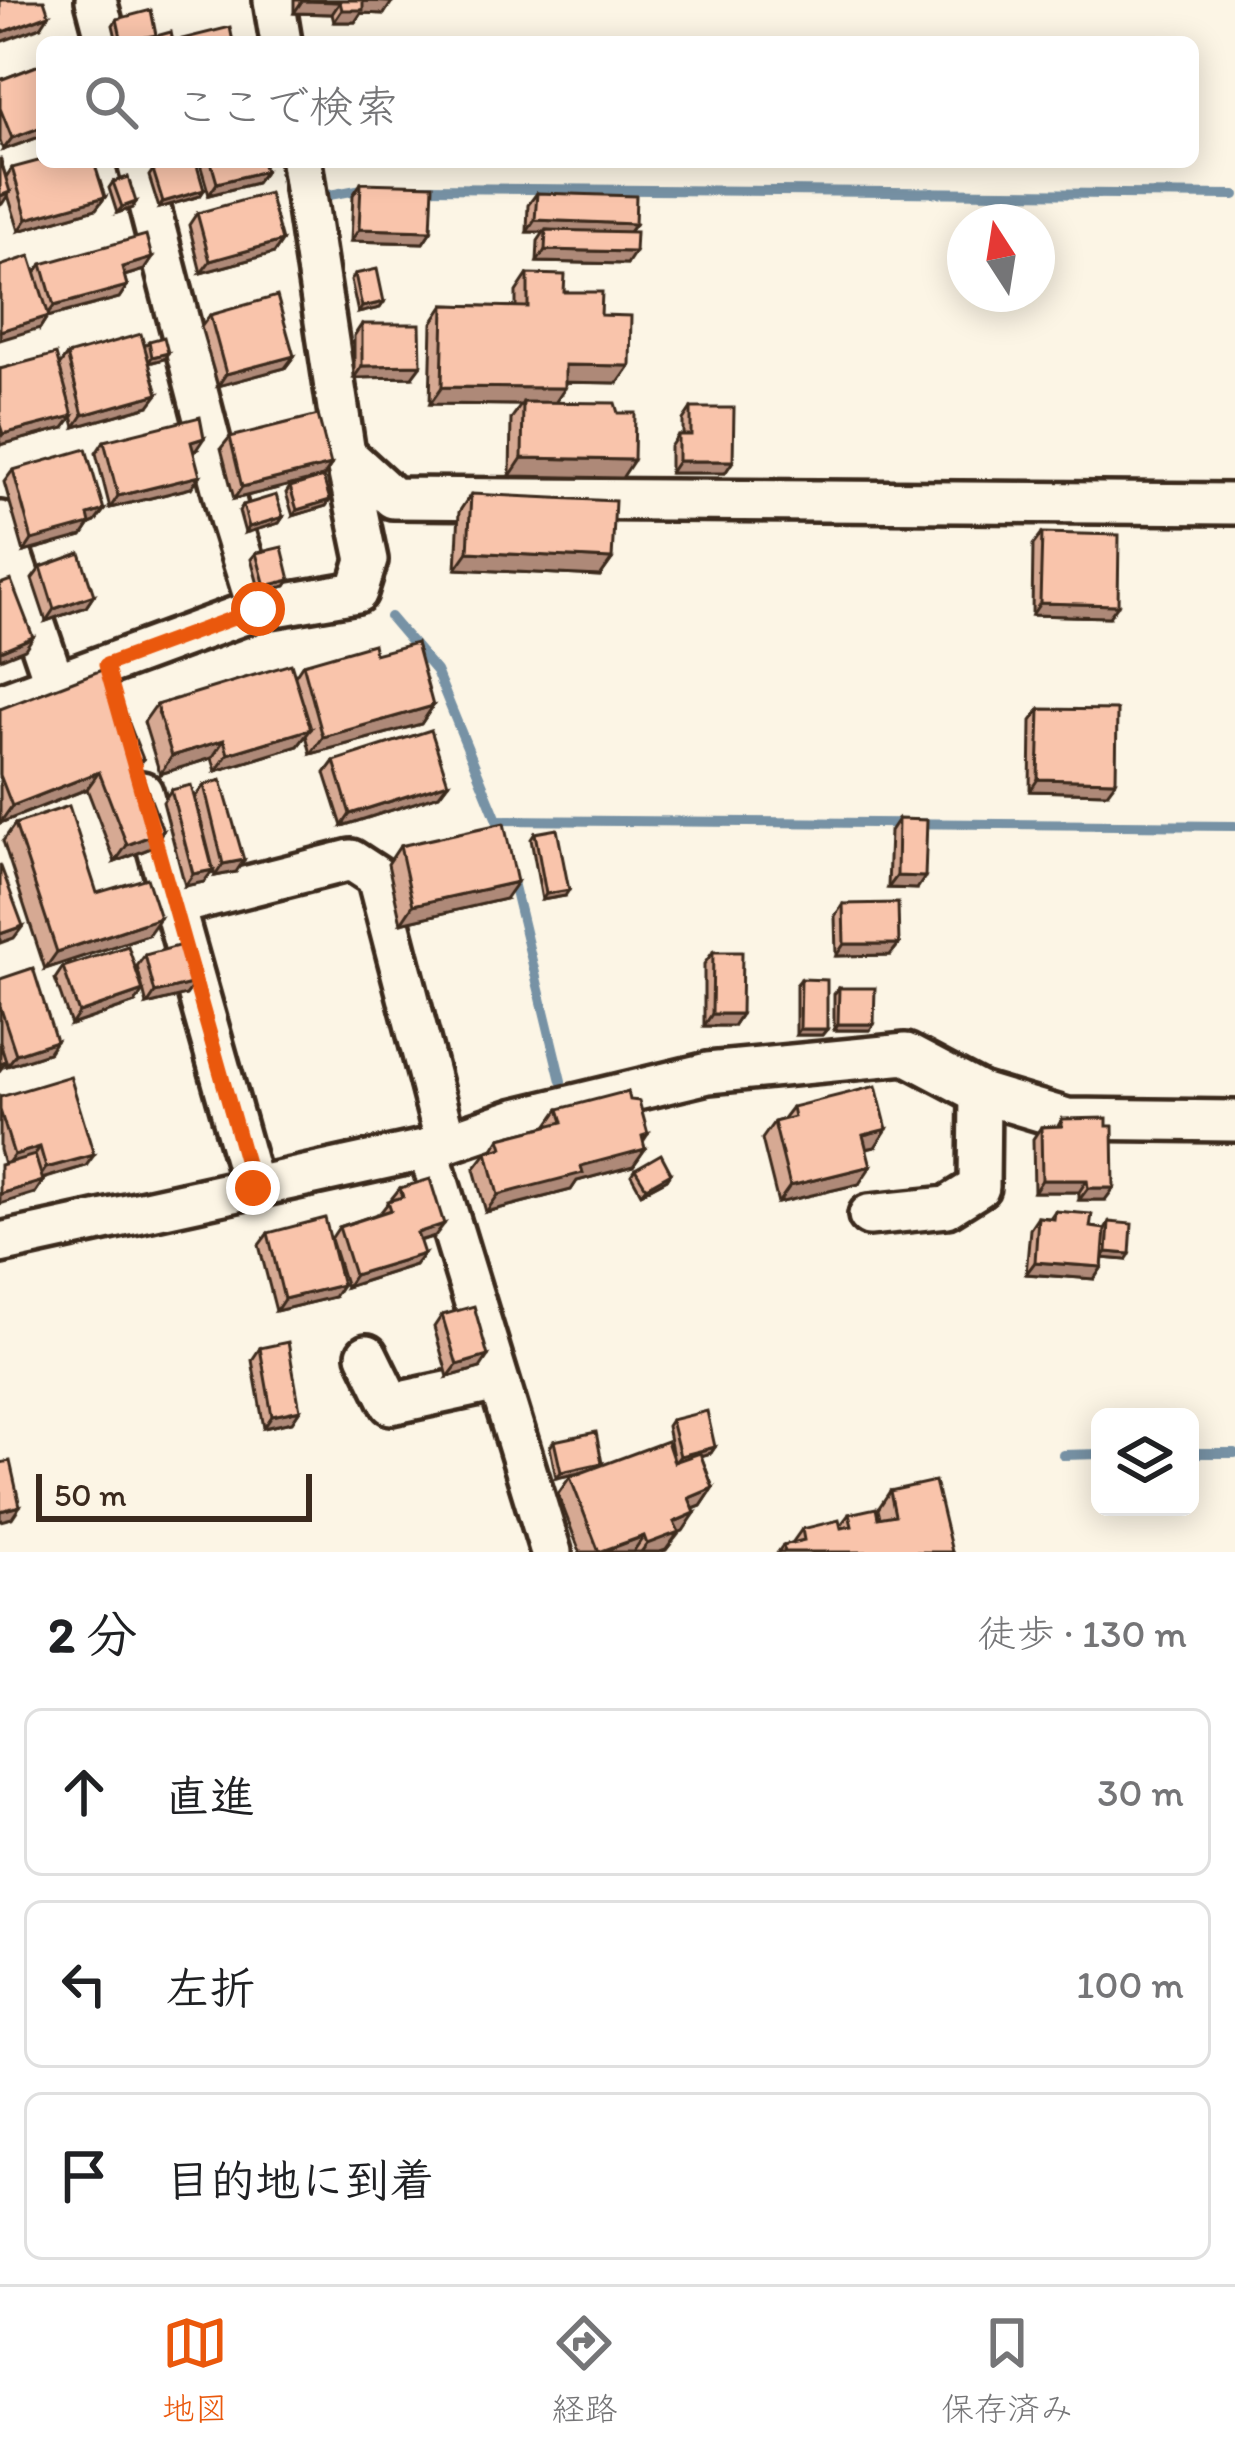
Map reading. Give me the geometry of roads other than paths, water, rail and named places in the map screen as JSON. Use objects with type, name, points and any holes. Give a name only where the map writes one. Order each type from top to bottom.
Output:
[{"type":"street","points":[[96,0],[105,36]]},
{"type":"street","points":[[274,0],[280,36]]},
{"type":"street","points":[[140,168],[230,519],[258,609]]},
{"type":"street","points":[[0,704],[258,609],[357,592],[367,560],[345,454],[302,168]]},
{"type":"street","points":[[345,454],[394,498],[1235,504]]},
{"type":"street","points":[[0,522],[55,684]]},
{"type":"street","points":[[106,665],[119,709]]},
{"type":"street","points":[[131,752],[253,1188]]},
{"type":"street","points":[[174,905],[351,860],[377,877],[437,1146],[498,1382],[550,1552]]},
{"type":"street","points":[[0,1243],[437,1146],[516,1119],[708,1073],[906,1054],[980,1093],[1067,1120],[1235,1121]]},
{"type":"street","points":[[869,1215],[947,1207],[979,1187],[980,1093]]},
{"type":"street","points":[[367,1355],[391,1404],[498,1382]]},
{"type":"waterway","points":[[324,196],[368,188]]},
{"type":"waterway","points":[[422,188],[1235,195]]},
{"type":"waterway","points":[[390,617],[436,671],[499,825]]},
{"type":"waterway","points":[[497,820],[1235,826]]},
{"type":"waterway","points":[[512,878],[561,1081]]},
{"type":"waterway","points":[[1199,1453],[1235,1453]]},
{"type":"waterway","points":[[1063,1455],[1091,1454]]}]
